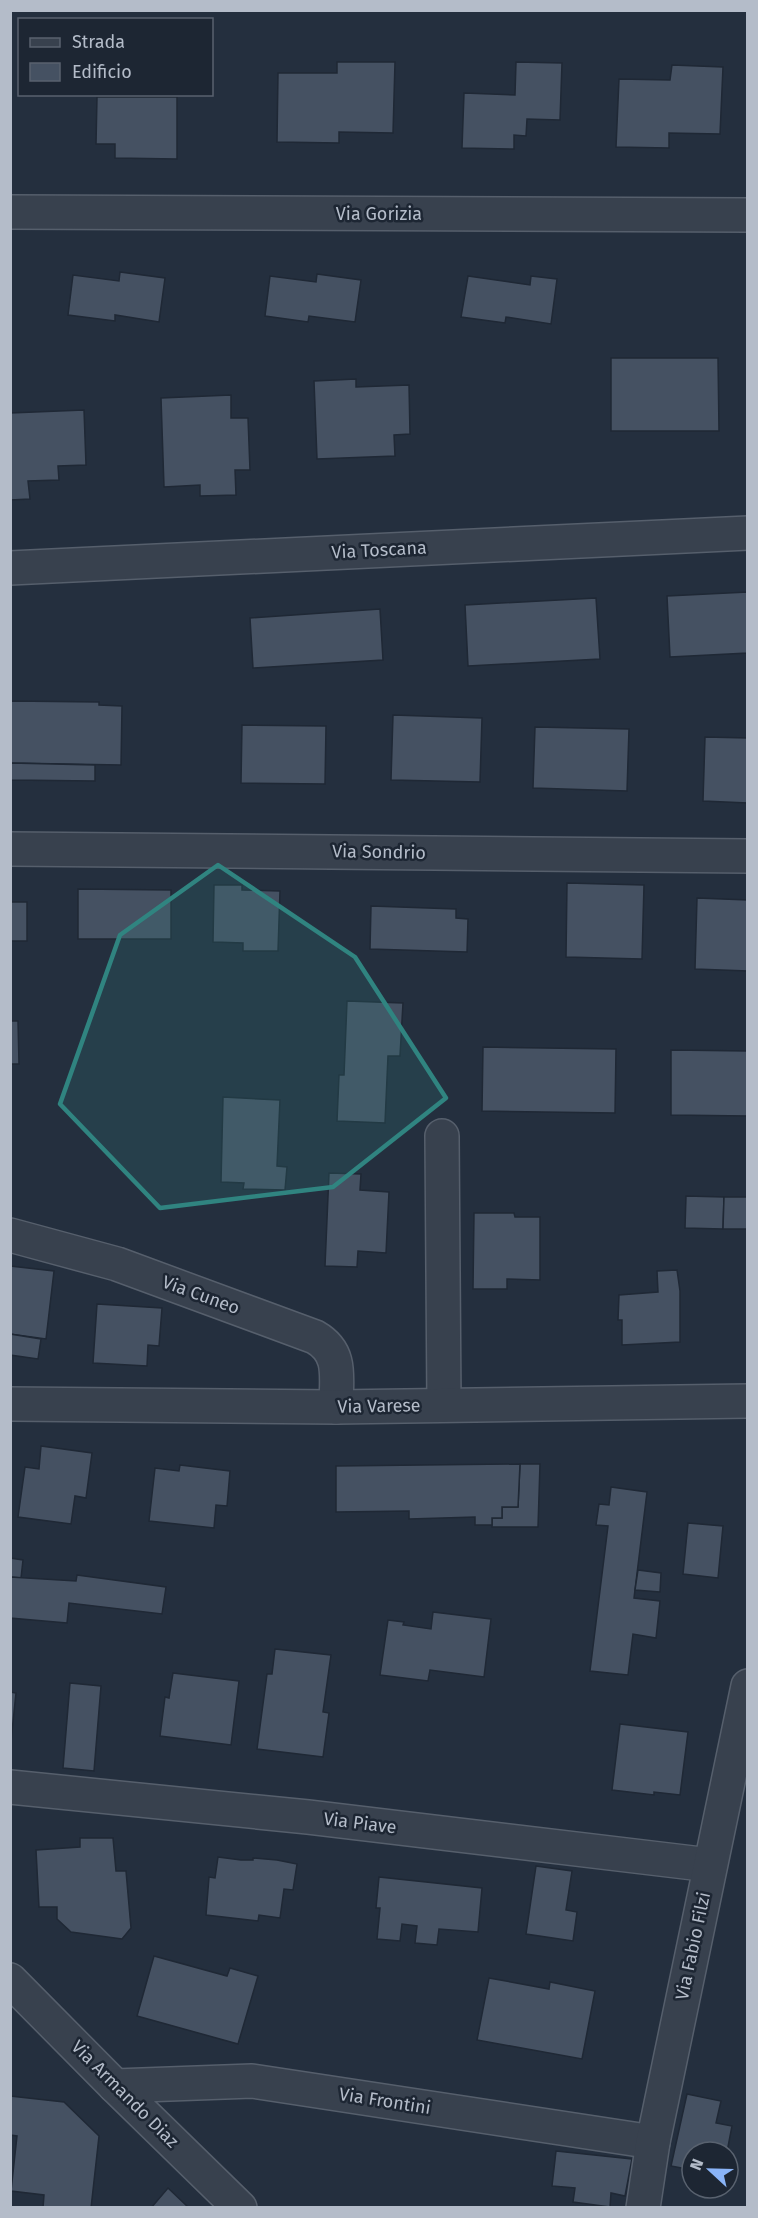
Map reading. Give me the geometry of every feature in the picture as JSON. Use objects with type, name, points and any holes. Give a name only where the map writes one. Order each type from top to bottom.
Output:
[{"type":"street","name":"Via Gorizia","points":[[10,212],[747,215]]},
{"type":"street","name":"Via Toscana","points":[[10,568],[747,533]]},
{"type":"street","name":"Via Sondrio","points":[[10,849],[747,856]]},
{"type":"street","points":[[442,1136],[444,1405]]},
{"type":"street","name":"Via Cuneo","points":[[10,1235],[117,1264],[315,1337],[330,1349],[335,1358],[336,1407]]},
{"type":"street","name":"Via Varese","points":[[10,1404],[336,1407],[747,1401]]},
{"type":"street","name":"Via Fabio Filzi","points":[[643,2208],[653,2142],[747,1686]]},
{"type":"street","name":"Via Piave","points":[[10,1787],[308,1816],[710,1865]]},
{"type":"street","name":"Via Armando Diaz","points":[[10,1980],[240,2208]]},
{"type":"street","name":"Via Frontini","points":[[115,2086],[252,2081],[653,2142]]},
{"type":"highlighted area","points":[[218,865],[355,957],[446,1098],[333,1187],[160,1208],[60,1104],[120,935]]},
{"type":"building","points":[[337,62],[395,62],[393,133],[339,132],[339,143],[277,142],[278,73],[337,73]]},
{"type":"building","points":[[516,62],[562,63],[560,120],[527,119],[526,136],[514,135],[514,149],[462,148],[464,93],[515,95]]},
{"type":"building","points":[[672,65],[723,67],[720,134],[669,133],[669,148],[616,147],[619,79],[670,80]]},
{"type":"building","points":[[97,97],[177,97],[177,159],[115,158],[115,144],[96,144]]},
{"type":"building","points":[[120,272],[165,278],[159,322],[115,315],[115,321],[68,315],[73,275],[119,281]]},
{"type":"building","points":[[317,274],[361,280],[355,322],[309,316],[308,322],[265,316],[270,276],[316,282]]},
{"type":"building","points":[[468,276],[530,285],[531,276],[557,279],[551,324],[506,317],[505,323],[461,317]]},
{"type":"building","points":[[611,358],[718,358],[719,431],[611,431]]},
{"type":"building","points":[[356,379],[356,387],[409,385],[410,434],[394,435],[395,456],[317,459],[314,381]]},
{"type":"building","points":[[231,395],[231,418],[248,418],[250,470],[235,470],[236,495],[200,496],[200,485],[164,487],[161,398]]},
{"type":"building","points":[[84,410],[86,465],[58,466],[59,480],[28,481],[30,499],[10,500],[10,413]]},
{"type":"building","points":[[748,592],[748,653],[670,657],[667,596]]},
{"type":"building","points":[[596,598],[600,659],[468,666],[465,605]]},
{"type":"building","points":[[380,609],[383,660],[253,668],[250,618]]},
{"type":"building","points":[[10,701],[99,702],[99,705],[122,706],[121,765],[10,763]]},
{"type":"building","points":[[393,715],[482,718],[480,782],[391,780]]},
{"type":"building","points":[[242,725],[326,726],[325,784],[241,783]]},
{"type":"building","points":[[535,727],[629,729],[627,791],[533,788]]},
{"type":"building","points":[[705,737],[748,738],[748,803],[703,801]]},
{"type":"building","points":[[10,763],[95,765],[95,781],[10,780]]},
{"type":"building","points":[[567,883],[644,885],[642,959],[566,957]]},
{"type":"building","points":[[214,885],[242,885],[242,890],[280,891],[278,951],[243,951],[243,943],[213,942]]},
{"type":"building","points":[[78,889],[171,890],[171,939],[78,939]]},
{"type":"building","points":[[697,898],[748,900],[748,971],[695,969]]},
{"type":"building","points":[[10,902],[27,902],[27,941],[10,941]]},
{"type":"building","points":[[371,906],[456,909],[456,918],[468,919],[467,952],[370,949]]},
{"type":"building","points":[[347,1001],[403,1003],[400,1056],[388,1056],[385,1123],[337,1121],[339,1075],[344,1075]]},
{"type":"building","points":[[10,1021],[18,1021],[19,1064],[10,1064]]},
{"type":"building","points":[[483,1047],[616,1049],[615,1113],[482,1111]]},
{"type":"building","points":[[671,1050],[748,1051],[748,1116],[671,1115]]},
{"type":"building","points":[[223,1097],[280,1100],[277,1166],[287,1167],[285,1190],[243,1189],[244,1183],[221,1182]]},
{"type":"building","points":[[329,1173],[361,1174],[360,1190],[389,1192],[386,1253],[358,1251],[357,1267],[325,1266]]},
{"type":"building","points":[[686,1196],[724,1197],[723,1229],[685,1228]]},
{"type":"building","points":[[724,1197],[748,1197],[748,1229],[723,1229]]},
{"type":"building","points":[[474,1213],[514,1213],[515,1217],[540,1217],[540,1280],[507,1279],[507,1289],[473,1289]]},
{"type":"building","points":[[10,1266],[54,1271],[46,1339],[10,1334]]},
{"type":"building","points":[[677,1270],[680,1291],[680,1342],[622,1345],[622,1320],[618,1320],[619,1295],[658,1292],[657,1271]]},
{"type":"building","points":[[97,1304],[162,1308],[159,1346],[148,1345],[147,1366],[93,1363]]},
{"type":"building","points":[[10,1334],[41,1339],[38,1359],[10,1355]]},
{"type":"building","points":[[41,1446],[92,1453],[86,1498],[75,1496],[71,1524],[18,1517],[25,1467],[39,1469]]},
{"type":"building","points":[[520,1464],[540,1464],[538,1527],[492,1527],[492,1518],[502,1518],[502,1507],[518,1507]]},
{"type":"building","points":[[520,1464],[518,1507],[502,1507],[502,1518],[492,1518],[492,1525],[475,1525],[475,1517],[409,1519],[409,1511],[336,1512],[336,1466]]},
{"type":"building","points":[[180,1465],[230,1471],[227,1506],[216,1505],[214,1528],[149,1521],[155,1468],[179,1471]]},
{"type":"building","points":[[611,1487],[647,1492],[634,1598],[660,1601],[656,1638],[633,1634],[628,1675],[590,1671],[608,1526],[596,1525],[599,1504],[609,1505]]},
{"type":"building","points":[[688,1523],[723,1526],[718,1578],[683,1574]]},
{"type":"building","points":[[10,1558],[23,1560],[21,1578],[10,1577]]},
{"type":"building","points":[[638,1570],[661,1573],[660,1592],[635,1590]]},
{"type":"building","points":[[77,1575],[166,1587],[162,1614],[69,1603],[67,1623],[10,1618],[10,1577],[76,1581]]},
{"type":"building","points":[[433,1612],[491,1619],[484,1677],[430,1670],[428,1681],[380,1675],[388,1620],[404,1622],[403,1625],[431,1629]]},
{"type":"building","points":[[275,1649],[331,1655],[323,1712],[329,1713],[323,1757],[257,1749],[267,1674],[272,1674]]},
{"type":"building","points":[[173,1673],[239,1681],[231,1745],[160,1736],[165,1697],[169,1698]]},
{"type":"building","points":[[70,1683],[101,1686],[94,1771],[63,1768]]},
{"type":"building","points":[[10,1692],[16,1693],[11,1741],[10,1741]]},
{"type":"building","points":[[620,1724],[688,1732],[680,1795],[654,1792],[654,1795],[612,1790]]},
{"type":"building","points":[[80,1838],[113,1838],[116,1871],[126,1871],[131,1928],[122,1939],[71,1932],[57,1919],[57,1907],[39,1907],[36,1850],[80,1847]]},
{"type":"building","points":[[218,1857],[241,1860],[253,1860],[253,1858],[277,1860],[297,1864],[293,1890],[284,1889],[280,1918],[259,1915],[258,1921],[206,1915],[209,1877],[215,1878]]},
{"type":"building","points":[[536,1866],[572,1871],[566,1910],[577,1912],[573,1941],[526,1934]]},
{"type":"building","points":[[379,1877],[482,1888],[478,1932],[439,1929],[437,1945],[415,1943],[417,1926],[402,1924],[400,1941],[377,1939],[380,1908],[376,1908]]},
{"type":"building","points":[[154,1956],[227,1976],[230,1968],[258,1976],[238,2044],[137,2016]]},
{"type":"building","points":[[489,1978],[549,1989],[550,1982],[595,1991],[582,2059],[477,2040]]},
{"type":"building","points":[[687,2094],[721,2101],[716,2123],[732,2126],[729,2140],[680,2140],[680,2168],[671,2166]]},
{"type":"building","points":[[10,2096],[64,2102],[99,2136],[91,2208],[43,2208],[44,2195],[11,2191],[17,2136],[10,2135]]},
{"type":"building","points":[[556,2151],[632,2159],[625,2196],[611,2193],[610,2207],[573,2202],[575,2188],[552,2186]]},
{"type":"building","points":[[168,2188],[189,2208],[151,2208]]}]
